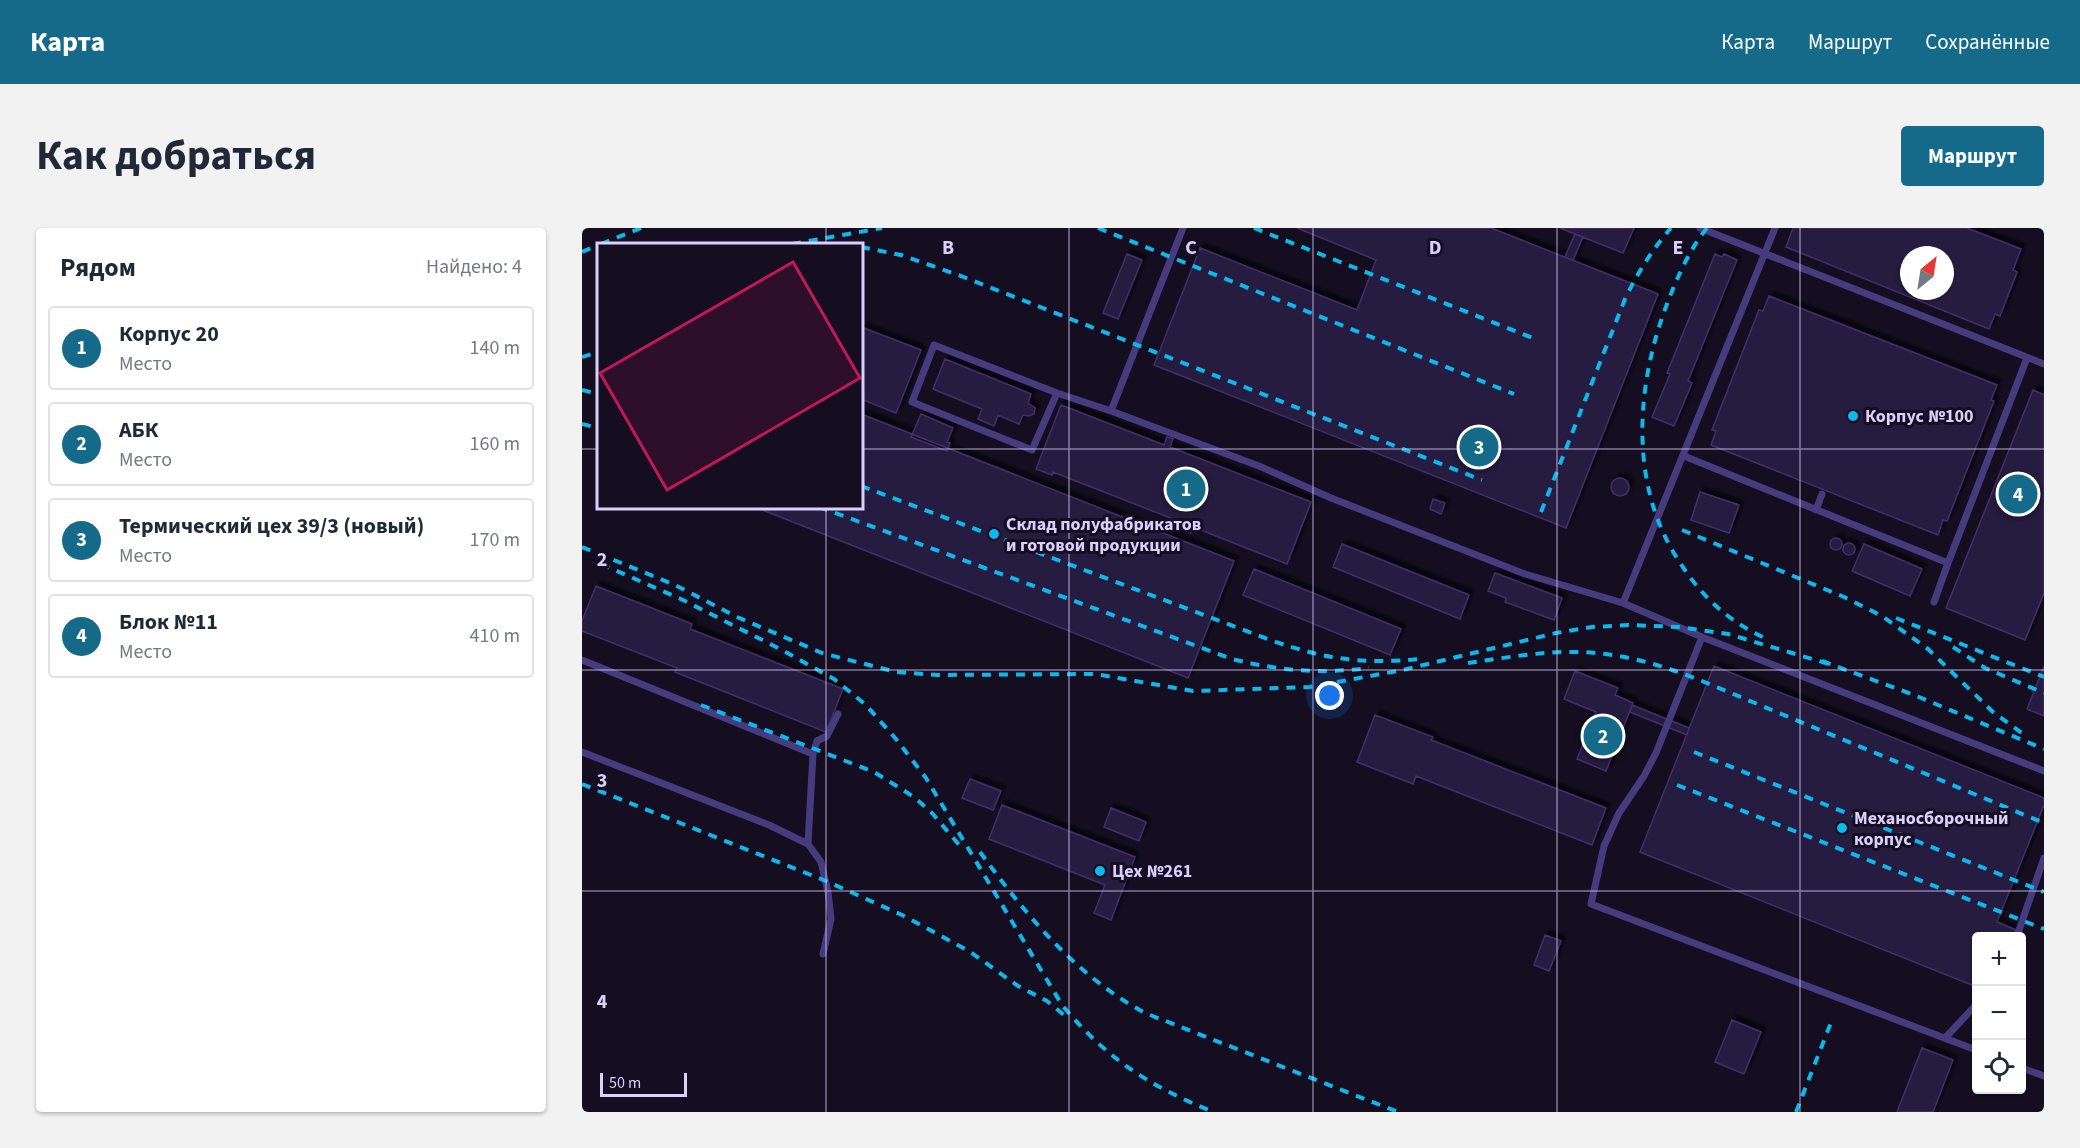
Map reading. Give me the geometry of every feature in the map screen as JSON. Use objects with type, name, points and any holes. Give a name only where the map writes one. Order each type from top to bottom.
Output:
[{"type":"lane","points":[[1111,411],[1183,228]]},
{"type":"lane","points":[[1700,228],[2044,364]]},
{"type":"lane","points":[[1623,603],[1774,228]]},
{"type":"lane","points":[[1057,393],[1032,450],[912,402],[934,345],[1057,393],[1259,466],[1331,498],[1525,574],[1623,603],[1702,637],[2044,771]]},
{"type":"lane","points":[[1934,602],[2027,358]]},
{"type":"lane","points":[[1684,456],[1948,563]]},
{"type":"lane","points":[[1816,510],[1822,494]]},
{"type":"lane","points":[[1702,637],[1656,753],[1644,776],[1619,813],[1604,846],[1591,904],[1972,1048]]},
{"type":"lane","points":[[582,660],[813,754]]},
{"type":"lane","points":[[808,844],[813,754],[817,741],[827,736],[838,714]]},
{"type":"lane","points":[[582,752],[769,825],[808,844],[821,862],[828,892],[831,919],[823,954]]},
{"type":"lane","points":[[2018,932],[2044,858]]},
{"type":"lane","points":[[1945,1038],[1972,1010]]},
{"type":"lane","points":[[2026,1069],[2044,1076]]},
{"type":"building","points":[[1297,228],[1491,228],[1658,294],[1566,528],[1154,365],[1200,248],[1357,310],[1376,260]]},
{"type":"building","points":[[1560,228],[1634,228],[1623,253]]},
{"type":"building","points":[[1793,228],[1967,228],[2021,249],[2013,270],[2017,272],[2000,316],[1995,314],[1989,329],[1917,300],[1954,300],[1954,246],[1900,246],[1900,293],[1786,247]]},
{"type":"building","points":[[1575,234],[1583,237],[1573,260],[1565,257]]},
{"type":"building","points":[[1127,254],[1142,260],[1118,319],[1103,313]]},
{"type":"building","points":[[1715,254],[1722,257],[1724,254],[1737,260],[1688,381],[1692,383],[1674,426],[1652,417],[1670,374],[1667,373]]},
{"type":"building","name":"Корпус №100","points":[[1769,296],[1997,385],[1991,400],[1994,401],[1947,521],[1943,520],[1938,535],[1711,445],[1716,431],[1712,430],[1759,310],[1763,311]]},
{"type":"building","points":[[862,327],[921,350],[896,413],[862,399]]},
{"type":"building","points":[[945,359],[1031,394],[1028,403],[1035,408],[1034,414],[1023,415],[1019,424],[998,415],[994,426],[978,419],[982,409],[933,389]]},
{"type":"building","points":[[2033,390],[2044,395],[2044,593],[2025,640],[1946,608]]},
{"type":"building","points":[[1061,405],[1164,445],[1167,437],[1173,439],[1170,447],[1311,502],[1287,564],[1193,527],[1191,533],[1171,525],[1173,519],[1053,472],[1052,475],[1036,469]]},
{"type":"building","name":"Склад полуфабрикатов и готовой продукции","points":[[862,414],[1234,561],[1188,678],[758,508],[862,508]]},
{"type":"building","points":[[921,414],[953,428],[947,442],[950,443],[947,451],[911,437]]},
{"type":"building","points":[[1620,478],[1626,481],[1629,487],[1626,493],[1620,496],[1614,493],[1611,487],[1614,481]]},
{"type":"building","points":[[1700,492],[1739,505],[1729,533],[1691,520]]},
{"type":"building","points":[[1433,499],[1445,503],[1441,514],[1430,509]]},
{"type":"building","points":[[1838,538],[1842,544],[1838,550],[1834,550],[1830,542]]},
{"type":"building","points":[[1851,543],[1855,549],[1851,555],[1847,555],[1843,547]]},
{"type":"building","points":[[1342,544],[1469,595],[1460,619],[1333,567]]},
{"type":"building","points":[[1864,544],[1922,569],[1910,596],[1852,571]]},
{"type":"building","points":[[1254,569],[1401,629],[1390,655],[1243,595]]},
{"type":"building","points":[[1495,573],[1562,598],[1554,620],[1505,602],[1506,598],[1488,591]]},
{"type":"building","points":[[596,586],[692,624],[690,629],[843,689],[826,732],[675,672],[677,668],[582,631],[582,621]]},
{"type":"building","name":"Механосборочный корпус","points":[[1714,666],[2044,798],[2044,805],[1997,922],[2016,930],[2015,932],[1972,932],[1972,985],[1640,852]]},
{"type":"building","points":[[2044,666],[2044,716],[2027,709]]},
{"type":"building","points":[[1575,671],[1618,688],[1615,695],[1633,703],[1606,771],[1577,759],[1596,712],[1564,699]]},
{"type":"building","points":[[1632,705],[1689,728],[1687,735],[1630,712]]},
{"type":"building","points":[[1375,715],[1433,737],[1431,740],[1606,808],[1592,845],[1416,776],[1413,784],[1357,762]]},
{"type":"building","points":[[970,779],[1001,791],[993,810],[962,798]]},
{"type":"building","name":"Цех №261","points":[[1002,805],[1135,857],[1111,920],[1094,913],[1105,885],[989,839]]},
{"type":"building","points":[[1111,808],[1146,822],[1139,841],[1104,827]]},
{"type":"building","points":[[1545,935],[1561,941],[1549,971],[1534,965]]},
{"type":"building","points":[[1732,1020],[1761,1032],[1744,1074],[1715,1062]]},
{"type":"building","points":[[1922,1048],[1953,1060],[1933,1112],[1897,1112]]},
{"type":"railway","points":[[604,243],[641,228]]},
{"type":"railway","points":[[798,243],[882,228]]},
{"type":"railway","points":[[1098,228],[1514,394]]},
{"type":"railway","points":[[1254,228],[1538,340]]},
{"type":"railway","points":[[1541,512],[1625,299],[1646,262],[1671,228]]},
{"type":"railway","points":[[1707,228],[1679,274],[1657,335],[1644,400],[1642,433],[1645,466],[1651,498],[1662,529],[1677,558],[1695,584],[1727,615],[1767,639]]},
{"type":"railway","points":[[582,252],[597,245]]},
{"type":"railway","points":[[862,247],[901,255],[961,276],[1482,480]]},
{"type":"railway","points":[[582,357],[597,352]]},
{"type":"railway","points":[[582,390],[597,394]]},
{"type":"railway","points":[[582,424],[597,428]]},
{"type":"railway","points":[[862,486],[1273,641],[1311,653],[1363,661],[1421,659]]},
{"type":"railway","points":[[822,508],[1232,659],[1300,670],[1333,671],[1369,668]]},
{"type":"railway","points":[[1682,530],[1844,597],[1882,616],[1928,649],[1993,712],[2026,736]]},
{"type":"railway","points":[[582,547],[675,585],[737,617],[822,653],[896,672],[937,675],[1095,674],[1193,691],[1310,687],[1403,670],[1556,633],[1592,627],[1628,625],[1679,627],[1728,634],[1829,664]]},
{"type":"railway","points":[[601,564],[683,600],[782,650],[834,679],[866,705],[926,778],[1062,1005],[1095,1041],[1130,1069],[1169,1092],[1214,1112]]},
{"type":"railway","points":[[1896,618],[2044,677]]},
{"type":"railway","points":[[1953,647],[1985,668],[2044,693]]},
{"type":"railway","points":[[1468,663],[1537,654],[1578,652],[1626,657],[1657,665],[1702,681],[2044,823]]},
{"type":"railway","points":[[1822,661],[1914,695],[2044,749]]},
{"type":"railway","points":[[701,705],[874,772],[914,797],[932,813],[960,846]]},
{"type":"railway","points":[[1694,752],[2044,892]]},
{"type":"railway","points":[[582,784],[826,881],[902,915],[969,951],[1018,986],[1047,1001],[1064,1015]]},
{"type":"railway","points":[[1677,785],[2044,929]]},
{"type":"railway","points":[[980,852],[1015,899],[1054,942],[1097,981],[1120,998],[1145,1013],[1398,1112]]},
{"type":"railway","points":[[1796,1112],[1832,1020]]},
{"type":"place","name":"Корпус №100","points":[[1853,416]]},
{"type":"place","name":"Термический цех 39/3 (новый)","points":[[1479,447]]},
{"type":"place","name":"Корпус 20","points":[[1186,489]]},
{"type":"place","name":"Блок №11","points":[[2018,494]]},
{"type":"place","name":"Склад полуфабрикатов и готовой продукции","points":[[994,534]]},
{"type":"place","name":"АБК","points":[[1603,736]]},
{"type":"place","name":"Механосборочный корпус","points":[[1842,828]]},
{"type":"place","name":"Цех №261","points":[[1100,871]]}]
